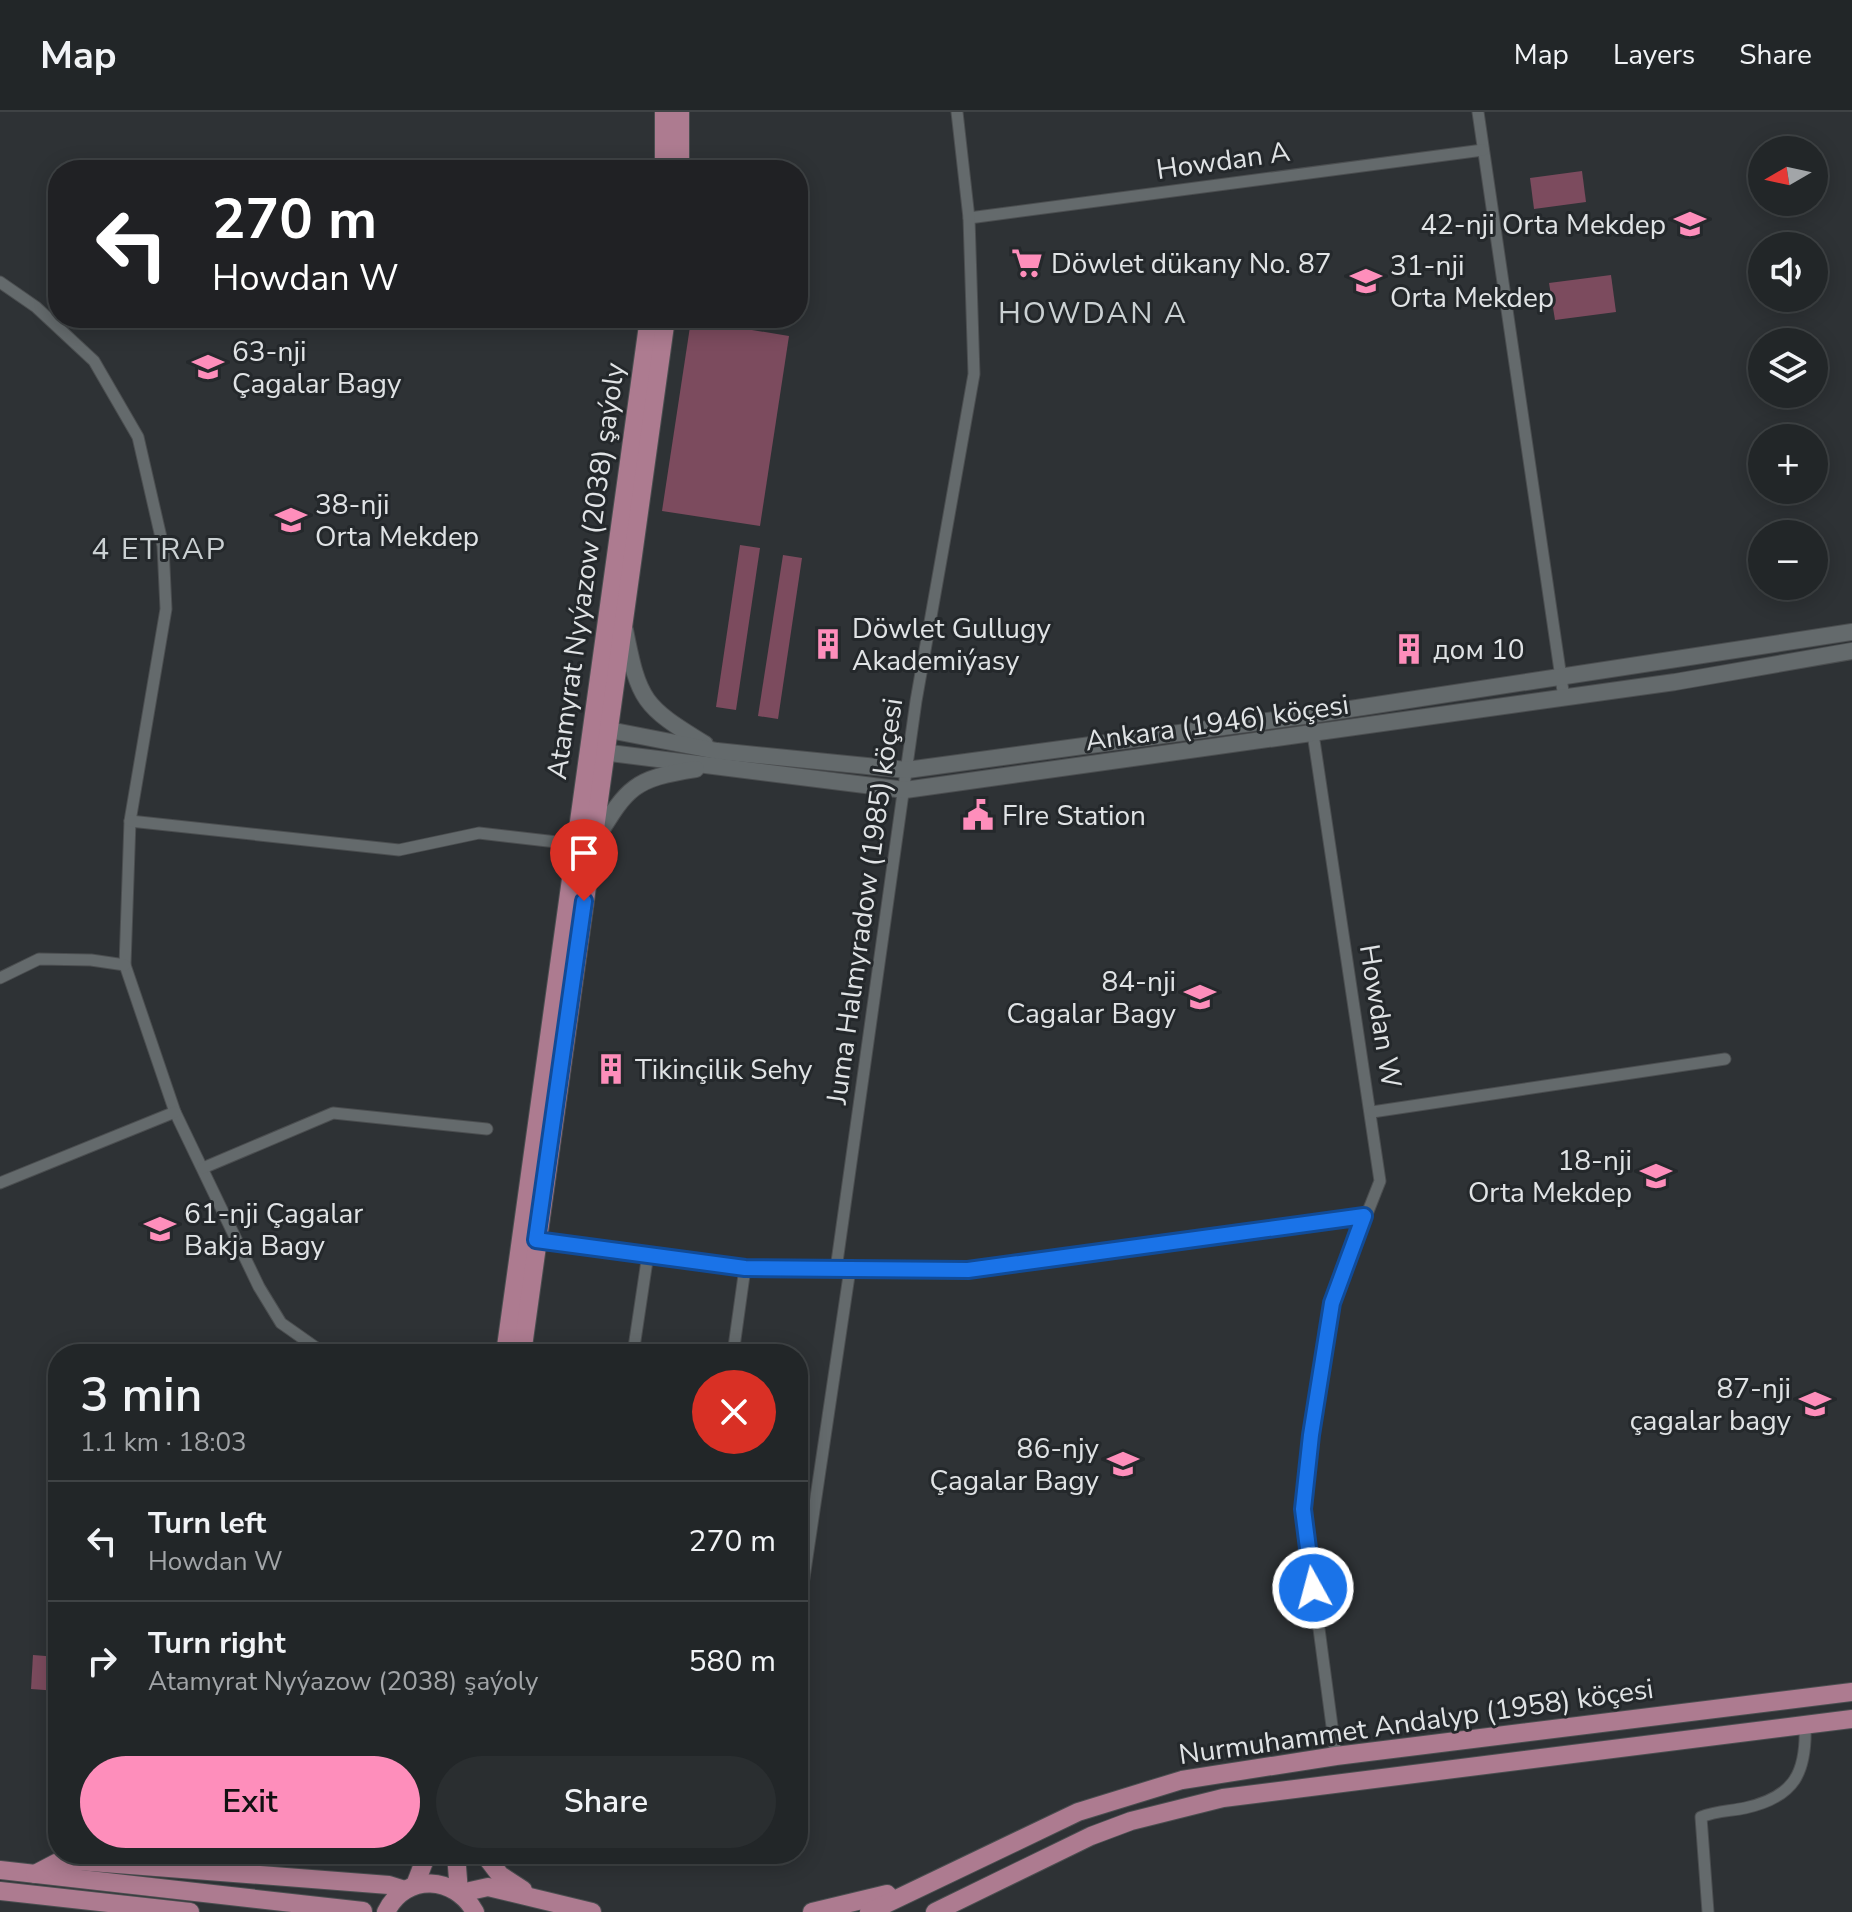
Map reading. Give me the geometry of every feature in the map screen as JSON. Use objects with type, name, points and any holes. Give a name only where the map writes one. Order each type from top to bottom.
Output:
[{"type":"main road","points":[[664,112],[664,160]]},
{"type":"main road","points":[[680,112],[680,160]]},
{"type":"main road","name":"Atamyrat Nyýazow (2038) şaýoly","points":[[523,1344],[528,1239],[554,1014],[598,751],[648,328]]},
{"type":"main road","name":"Atamyrat Nyýazow (2038) şaýoly","points":[[600,728],[624,628],[665,328]]},
{"type":"main road","points":[[624,628],[634,678],[646,702],[657,714],[716,758]]},
{"type":"main road","name":"Ankara (1946) köçesi","points":[[598,751],[907,770],[1311,715],[1852,632]]},
{"type":"main road","name":"Ankara (1946) köçesi","points":[[600,728],[716,758],[905,790],[1564,698],[1852,651]]},
{"type":"main road","points":[[583,844],[628,790],[716,758]]},
{"type":"main road","name":"Atamyrat Nyýazow (2038) şaýoly","points":[[507,1344],[528,1239]]},
{"type":"main road","name":"Nurmuhammet Andalyp (1958) köçesi","points":[[869,1912],[926,1888],[1029,1834],[1119,1798],[1217,1773],[1852,1692]]},
{"type":"main road","name":"Nurmuhammet Andalyp (1958) köçesi","points":[[941,1910],[1091,1836],[1151,1815],[1223,1798],[1852,1719]]},
{"type":"main road","points":[[35,1874],[54,1864]]},
{"type":"main road","points":[[117,1864],[410,1888],[439,1883],[460,1892],[475,1912]]},
{"type":"main road","points":[[386,1912],[410,1888],[422,1864]]},
{"type":"main road","points":[[457,1864],[460,1892]]},
{"type":"main road","points":[[492,1864],[500,1875],[532,1895]]},
{"type":"main road","points":[[0,1870],[363,1911]]},
{"type":"main road","points":[[460,1892],[488,1887],[532,1895],[592,1912]]},
{"type":"main road","points":[[812,1912],[926,1888]]},
{"type":"main road","points":[[0,1891],[190,1912]]},
{"type":"main road","points":[[32,1895],[63,1912]]},
{"type":"street","name":"Juma Halmyradow (1985) köçesi","points":[[836,1269],[907,770],[942,545],[974,374],[969,218],[957,112]]},
{"type":"street","points":[[1478,112],[1564,698]]},
{"type":"street","name":"Howdan A","points":[[969,218],[1483,150]]},
{"type":"street","points":[[0,282],[48,318]]},
{"type":"street","points":[[59,328],[94,361],[138,437],[163,546],[166,609],[130,821],[125,965],[175,1112],[269,1306],[281,1323],[311,1344]]},
{"type":"street","name":"Howdan W","points":[[1311,715],[1372,1112],[1725,1059]]},
{"type":"street","points":[[130,821],[399,850],[479,833],[583,844]]},
{"type":"street","points":[[0,978],[39,959],[91,960],[125,965]]},
{"type":"street","points":[[0,1183],[175,1112]]},
{"type":"street","points":[[1336,1756],[1303,1509],[1332,1303],[1380,1181],[1372,1112]]},
{"type":"street","points":[[203,1168],[333,1113],[487,1129]]},
{"type":"street","points":[[528,1239],[745,1268],[968,1270],[1364,1216]]},
{"type":"street","points":[[634,1344],[648,1254]]},
{"type":"street","points":[[734,1344],[745,1268]]},
{"type":"street","points":[[808,1551],[850,1269]]},
{"type":"street","points":[[1708,1912],[1701,1817],[1750,1807],[1794,1783],[1803,1767],[1805,1724]]},
{"type":"shaded area","points":[[1582,171],[1586,202],[1534,209],[1530,178]]},
{"type":"shaded area","points":[[1611,275],[1616,312],[1555,320],[1549,283]]},
{"type":"shaded area","points":[[690,328],[740,328],[789,336],[760,526],[662,511]]},
{"type":"shaded area","points":[[740,545],[760,548],[736,710],[716,707]]},
{"type":"shaded area","points":[[783,555],[802,558],[778,719],[758,716]]},
{"type":"shaded area","points":[[33,1655],[48,1656],[48,1690],[31,1689]]},
{"type":"place","name":"42-nji Orta Mekdep","points":[[1690,224]]},
{"type":"place","name":"Döwlet dükany No. 87","points":[[1027,263]]},
{"type":"place","name":"31-nji Orta Mekdep","points":[[1366,281]]},
{"type":"place","name":"63-nji Çagalar Bagy","points":[[208,367]]},
{"type":"place","name":"38-nji Orta Mekdep","points":[[291,520]]},
{"type":"place","name":"Döwlet Gullugy Akademiýasy","points":[[828,644]]},
{"type":"place","name":"дом 10","points":[[1409,649]]},
{"type":"place","name":"FIre Station","points":[[978,815]]},
{"type":"place","name":"84-nji Cagalar Bagy","points":[[1200,997]]},
{"type":"place","name":"Tikinçilik Sehy","points":[[611,1069]]},
{"type":"place","name":"18-nji Orta Mekdep","points":[[1656,1176]]},
{"type":"place","name":"61-nji Çagalar Bakja Bagy","points":[[160,1229]]},
{"type":"place","name":"87-nji çagalar bagy","points":[[1815,1404]]},
{"type":"place","name":"86-njy Çagalar Bagy","points":[[1123,1464]]},
{"type":"district","name":"HOWDAN A","points":[[1093,313]]},
{"type":"district","name":"4 ETRAP","points":[[159,549]]},
{"type":"route","points":[[584,901],[536,1240],[745,1268],[968,1270],[1364,1216],[1332,1303],[1311,1435],[1303,1509],[1313,1588]]}]
